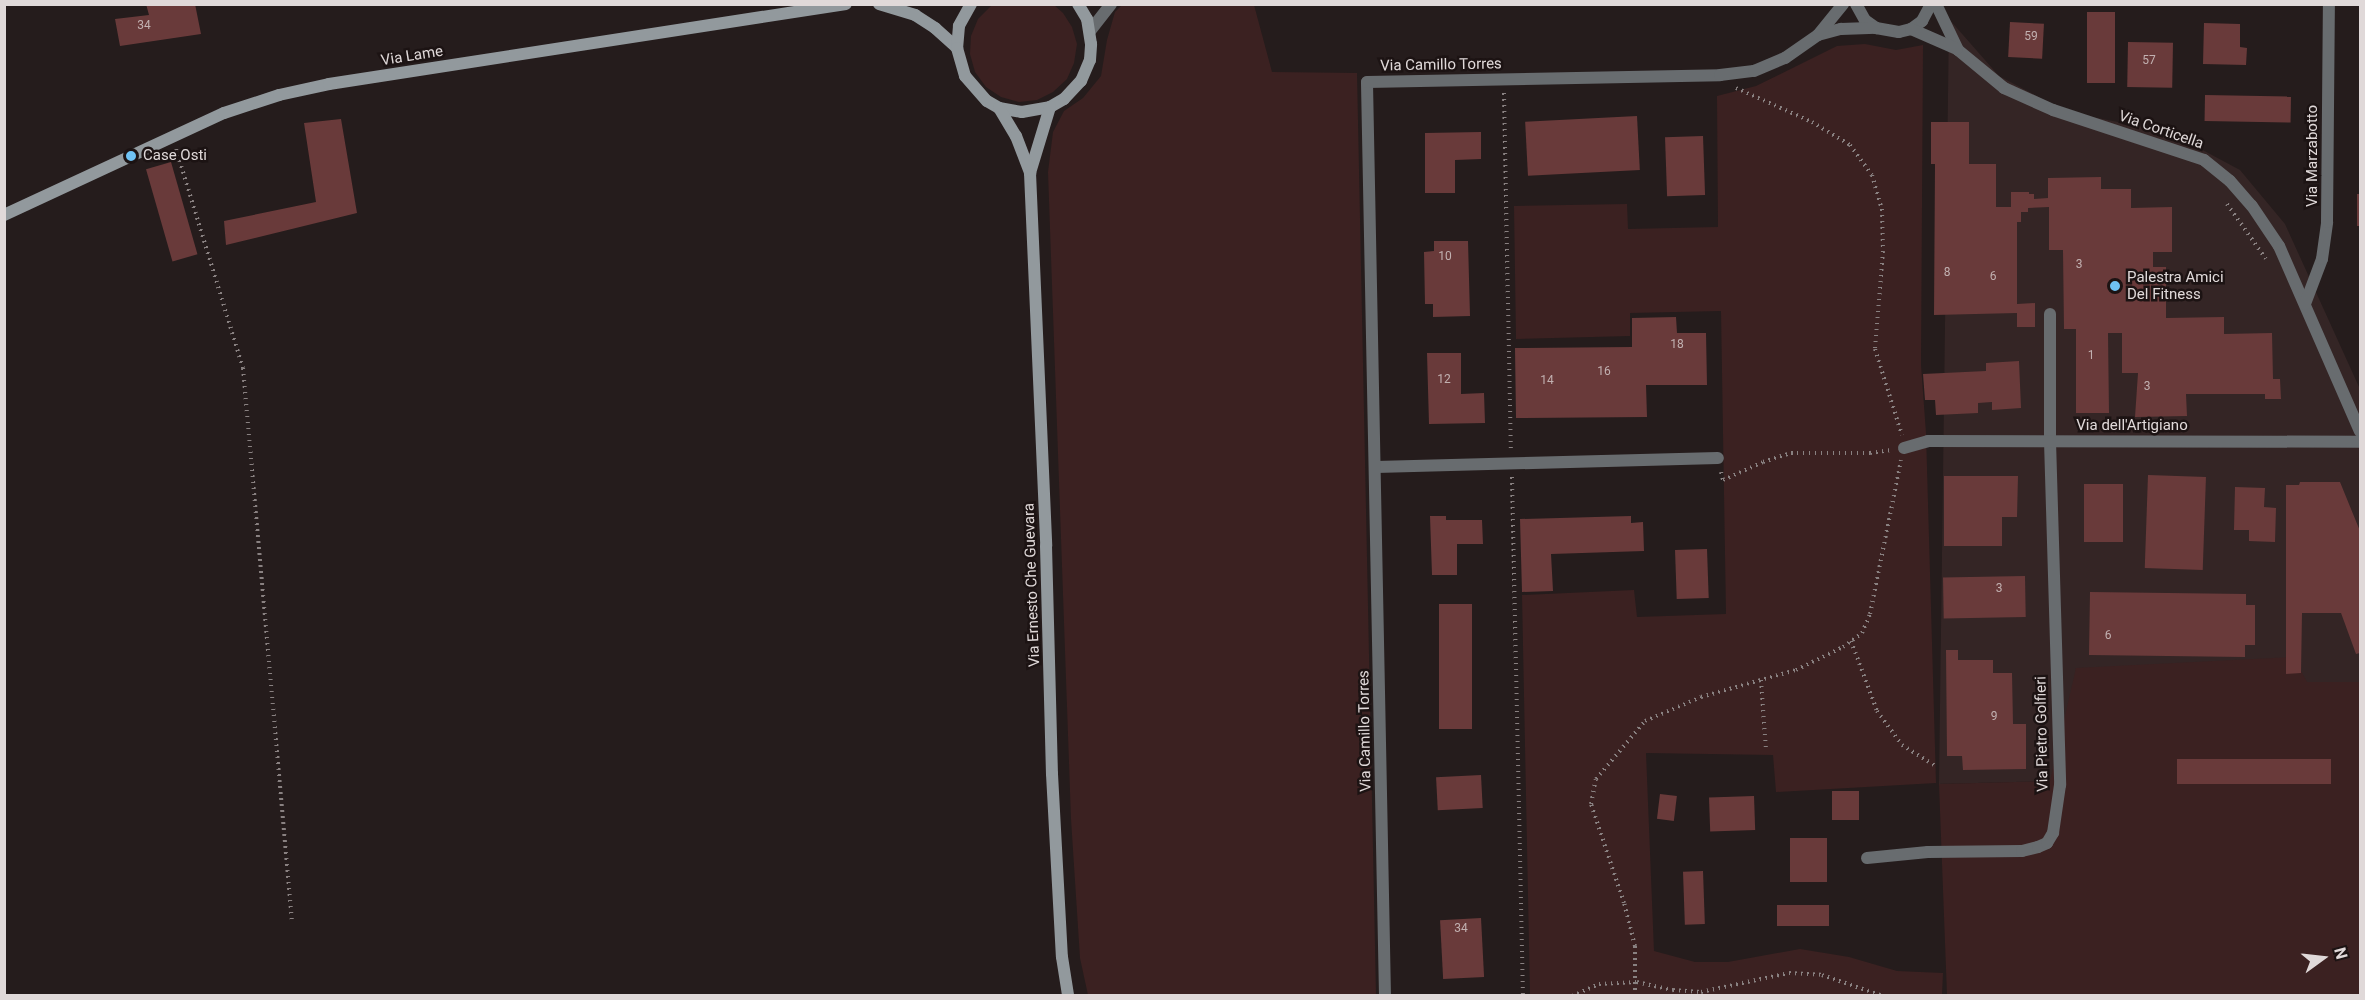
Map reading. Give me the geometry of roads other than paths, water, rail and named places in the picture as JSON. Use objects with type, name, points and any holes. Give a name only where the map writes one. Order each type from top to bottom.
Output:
[{"type":"street","name":"Via Lame","points":[[4,215],[224,113],[279,95],[329,84],[846,4]]},
{"type":"street","points":[[879,4],[915,15],[935,28],[957,48]]},
{"type":"street","points":[[971,4],[959,26],[957,48],[959,64],[972,87],[987,101],[999,108],[1022,112],[1050,107],[1064,99],[1081,81],[1090,60],[1090,31],[1078,4]]},
{"type":"street","points":[[1090,31],[1111,4]]},
{"type":"street","name":"Via Camillo Torres","points":[[1385,996],[1367,82],[1720,75],[1754,71],[1785,58],[1818,35],[1843,4]]},
{"type":"street","points":[[1856,4],[1865,20],[1875,28]]},
{"type":"street","points":[[1911,29],[1922,21],[1931,4]]},
{"type":"street","name":"Via Corticella","points":[[1936,4],[1958,50]]},
{"type":"street","name":"Via Marzabotto","points":[[2305,304],[2322,259],[2327,222],[2329,4]]},
{"type":"street","name":"Via Camillo Torres","points":[[1818,35],[1841,29],[1875,28]]},
{"type":"street","name":"Via Corticella","points":[[1875,28],[1893,32],[1911,29],[1958,50],[2004,88],[2053,110],[2204,160],[2230,181],[2252,206],[2279,246],[2361,431]]},
{"type":"street","name":"Via Ernesto Che Guevara","points":[[1030,173],[1050,107]]},
{"type":"street","name":"Via Ernesto Che Guevara","points":[[999,108],[1016,136],[1030,173],[1052,774],[1062,957],[1068,996]]},
{"type":"street","name":"Via Pietro Golfieri","points":[[1866,858],[1928,852],[2022,851],[2047,843],[2053,833],[2060,785],[2050,441],[2050,314]]},
{"type":"street","name":"Via dell'Artigiano","points":[[1904,448],[1928,441],[2361,441]]},
{"type":"street","points":[[1376,467],[1718,458]]},
{"type":"place","name":"Case Osti","points":[[131,156]]},
{"type":"place","name":"Palestra Amici Del Fitness","points":[[2115,286]]}]
